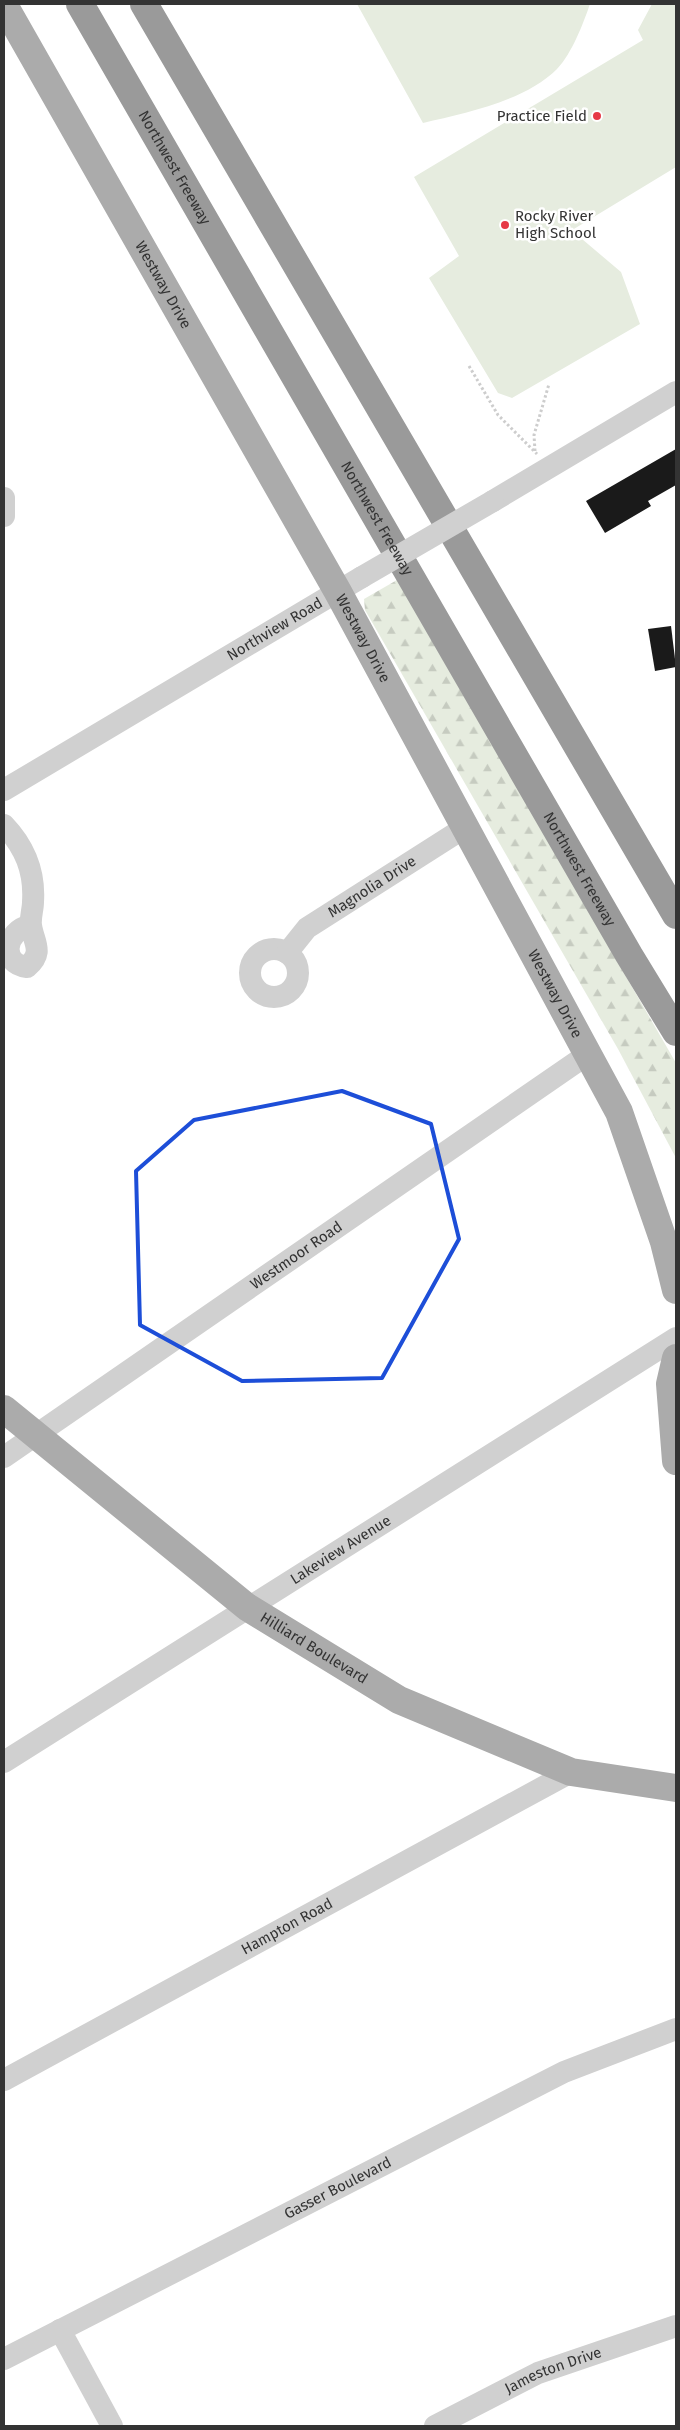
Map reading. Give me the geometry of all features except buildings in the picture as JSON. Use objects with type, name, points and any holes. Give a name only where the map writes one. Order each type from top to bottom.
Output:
[{"type":"highway","name":"Northwest Freeway","points":[[80,4],[629,955],[676,1032]]},
{"type":"highway","points":[[144,4],[676,915]]},
{"type":"main road","name":"Westway Drive","points":[[4,5],[338,592],[619,1112],[664,1242],[676,1290]]},
{"type":"main road","points":[[676,1358],[670,1384],[676,1461]]},
{"type":"main road","name":"Hilliard Boulevard","points":[[4,1409],[247,1607],[399,1700],[571,1772],[676,1788]]},
{"type":"street","name":"Northview Road","points":[[4,790],[676,392]]},
{"type":"street","points":[[4,498],[4,516]]},
{"type":"street","points":[[4,825],[17,838],[33,874],[30,924]]},
{"type":"street","name":"Magnolia Drive","points":[[287,953],[307,928],[464,828]]},
{"type":"street","name":"Westmoor Road","points":[[4,1457],[588,1054]]},
{"type":"street","name":"Lakeview Avenue","points":[[4,1762],[676,1338]]},
{"type":"street","name":"Hampton Road","points":[[4,2080],[571,1772]]},
{"type":"street","name":"Gasser Boulevard","points":[[4,2359],[564,2072],[676,2029]]},
{"type":"street","name":"Jameston Drive","points":[[435,2426],[538,2373],[676,2326]]},
{"type":"street","points":[[60,2330],[112,2426]]},
{"type":"path","points":[[469,366],[498,415],[540,458]]},
{"type":"path","points":[[535,452],[534,435],[549,384]]},
{"type":"highlighted area","points":[[342,1091],[431,1124],[459,1239],[382,1378],[242,1381],[140,1325],[136,1171],[194,1120]]},
{"type":"green space","points":[[357,4],[590,4],[568,55],[557,69],[544,80],[512,98],[476,110],[423,123]]},
{"type":"green space","name":"Practice Field","points":[[652,4],[676,4],[676,167],[564,235],[582,239],[621,272],[640,324],[512,398],[498,393],[429,278],[459,256],[414,177],[643,40],[638,30]]},
{"type":"green space","points":[[397,580],[676,1063],[676,1158],[618,1049],[365,610],[364,599]]},
{"type":"place","name":"Practice Field","points":[[597,116]]},
{"type":"place","name":"Rocky River High School","points":[[505,225]]}]
